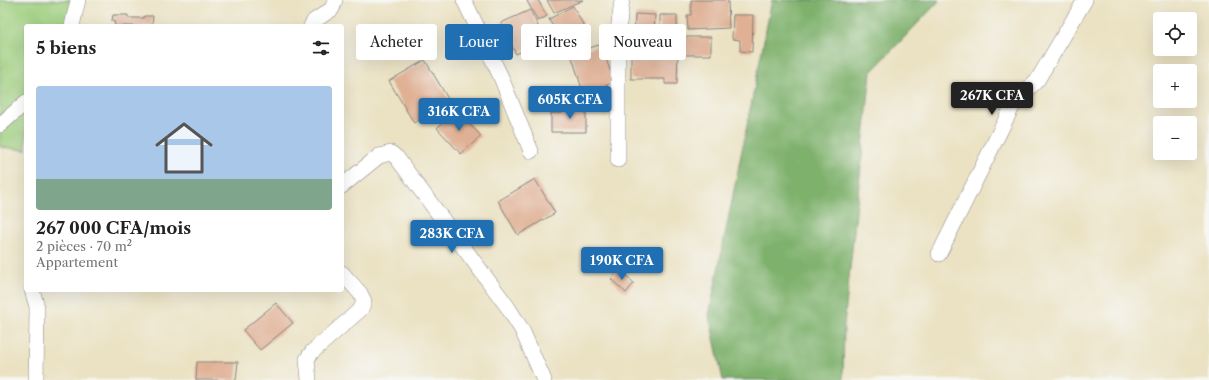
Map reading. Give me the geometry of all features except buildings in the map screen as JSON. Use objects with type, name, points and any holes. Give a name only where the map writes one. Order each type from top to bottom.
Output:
[{"type":"street","points":[[72,24],[78,0]]},
{"type":"street","points":[[312,24],[314,21],[332,9],[335,0]]},
{"type":"street","points":[[464,0],[500,75],[531,151]]},
{"type":"street","points":[[618,160],[618,31],[622,0]]},
{"type":"street","points":[[939,254],[1013,105],[1038,80],[1085,0]]},
{"type":"street","points":[[0,125],[24,104]]},
{"type":"street","points":[[344,184],[379,156],[391,153],[397,158],[507,306],[522,330],[544,380]]},
{"type":"street","points":[[309,380],[307,359],[312,352],[361,309],[364,301],[360,293],[344,275]]},
{"type":"street","points":[[33,292],[37,307],[36,380]]},
{"type":"green space","points":[[0,0],[73,0],[70,24],[24,24],[24,150],[0,147]]},
{"type":"green space","points":[[772,0],[940,0],[871,72],[844,325],[843,380],[723,380],[709,315]]}]
